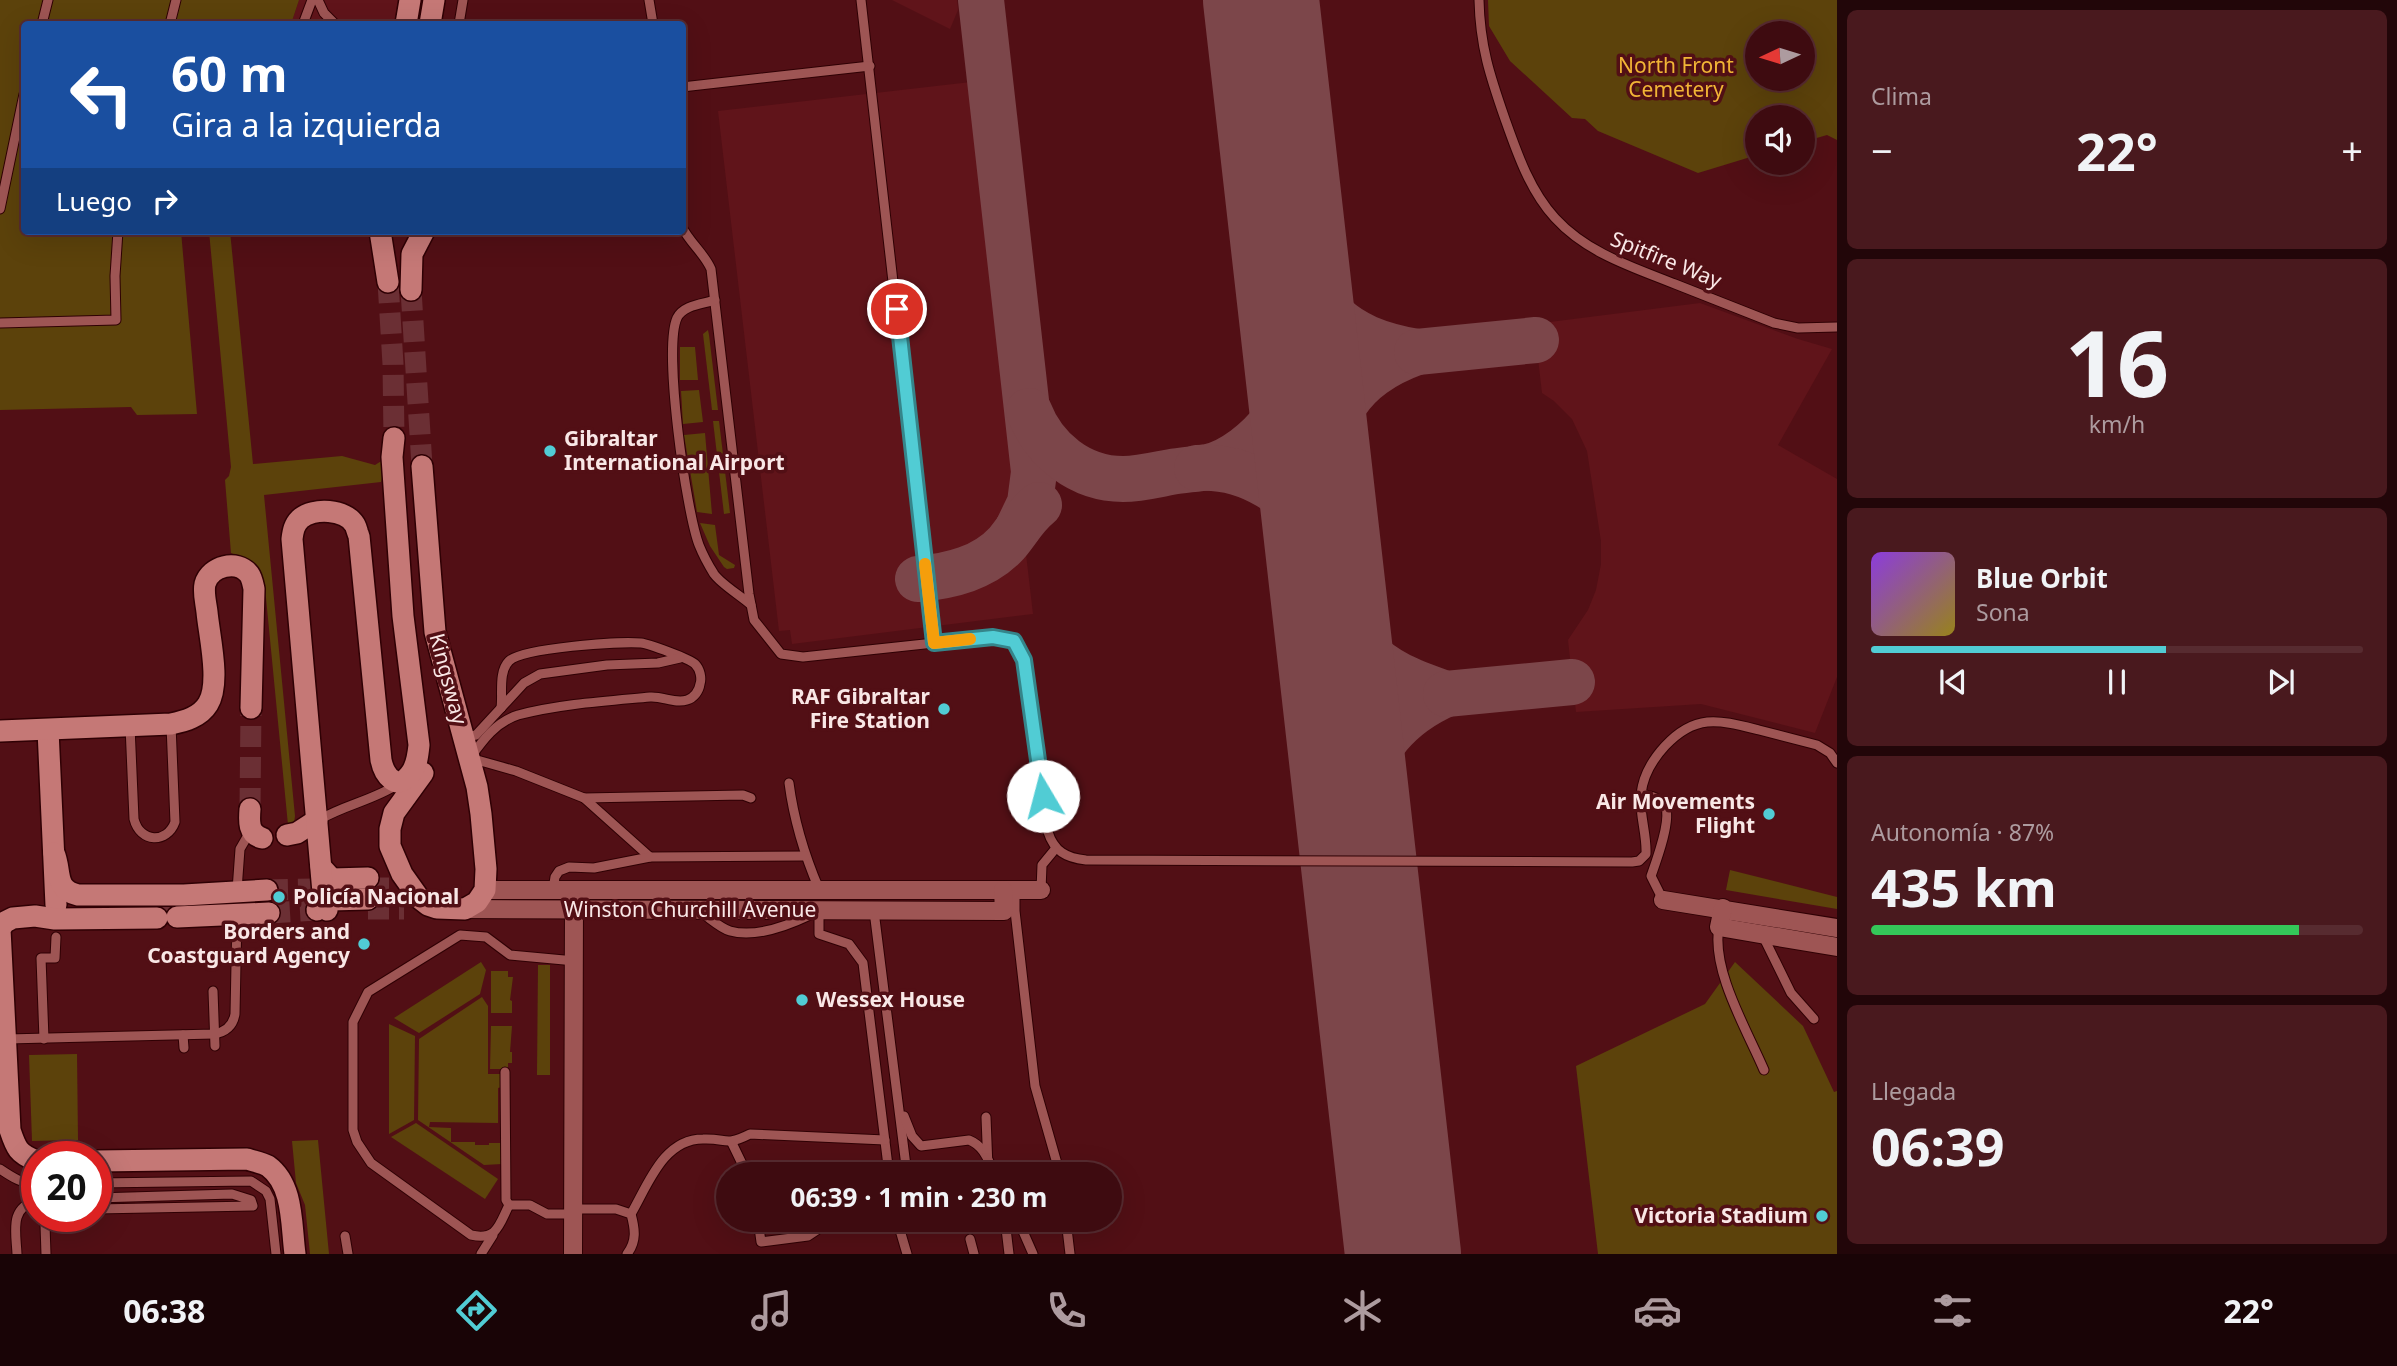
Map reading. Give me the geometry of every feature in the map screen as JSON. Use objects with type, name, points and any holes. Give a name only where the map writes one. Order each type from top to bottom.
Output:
[{"type":"highway","points":[[406,21],[410,0]]},
{"type":"highway","points":[[430,21],[434,0]]},
{"type":"highway","points":[[382,235],[388,282]]},
{"type":"highway","points":[[411,290],[412,254],[421,235]]},
{"type":"highway","name":"Kingsway","points":[[390,846],[394,813],[432,757],[433,737],[415,633],[401,457],[394,438],[392,457],[403,616],[419,745],[416,765],[402,781]]},
{"type":"highway","name":"Kingsway","points":[[422,466],[435,632],[477,787],[486,869],[485,890]]},
{"type":"highway","points":[[321,894],[292,539],[294,526],[301,517],[313,513],[337,513],[356,526],[381,760],[387,777],[402,781]]},
{"type":"highway","points":[[0,731],[171,724],[189,720],[208,705],[212,695],[214,675],[204,589],[210,574],[224,566],[247,571],[254,589],[251,708]]},
{"type":"highway","points":[[48,730],[56,905]]},
{"type":"highway","points":[[287,835],[297,833],[317,820]]},
{"type":"highway","name":"Winston Churchill Avenue","points":[[390,846],[409,892],[465,909]]},
{"type":"highway","points":[[54,853],[63,887],[78,895],[184,895],[267,890]]},
{"type":"highway","points":[[332,879],[368,894],[321,894],[332,879]]},
{"type":"highway","points":[[465,909],[477,902],[485,890]]},
{"type":"highway","points":[[35,916],[46,906],[56,905],[163,914]]},
{"type":"highway","points":[[21,1153],[10,1130],[0,929],[5,922],[13,918],[35,916],[55,919],[269,913]]},
{"type":"highway","points":[[112,1161],[247,1159],[266,1165],[285,1186],[295,1254]]},
{"type":"street","name":"Winston Churchill Avenue","points":[[485,890],[1041,890]]},
{"type":"street","points":[[573,1254],[575,890]]},
{"type":"street","name":"Winston Churchill Avenue","points":[[465,909],[1004,911],[1009,890]]},
{"type":"street","points":[[1663,900],[1837,928]]},
{"type":"street","points":[[1723,908],[1719,927],[1837,947]]},
{"type":"lane","points":[[43,21],[48,0]]},
{"type":"lane","points":[[171,21],[176,0]]},
{"type":"lane","points":[[304,21],[312,0]]},
{"type":"lane","points":[[318,0],[324,13],[332,21]]},
{"type":"lane","points":[[649,0],[652,21]]},
{"type":"lane","points":[[861,0],[934,643]]},
{"type":"lane","name":"Spitfire Way","points":[[1479,0],[1482,44],[1506,120],[1535,189],[1549,212],[1562,225],[1589,246],[1617,261],[1774,323],[1798,328],[1837,327]]},
{"type":"lane","points":[[459,21],[464,2]]},
{"type":"lane","points":[[686,87],[870,66]]},
{"type":"lane","points":[[0,209],[21,108]]},
{"type":"lane","points":[[686,234],[706,258],[711,269],[754,620],[781,654],[803,657],[993,637],[1014,641],[1024,660],[1048,832],[1056,848],[1068,857],[1086,860],[1623,863],[1639,861],[1646,848],[1641,794],[1648,771],[1662,750],[1687,728],[1704,722],[1726,722],[1817,745],[1830,753],[1837,763]]},
{"type":"lane","points":[[0,323],[116,320],[118,235]]},
{"type":"lane","points":[[715,300],[685,309],[677,318],[674,387],[678,431],[699,545],[716,576],[751,605]]},
{"type":"lane","points":[[501,708],[504,669],[508,662],[523,655],[571,647],[640,643],[694,663],[700,674],[698,691],[688,700],[654,696],[517,715],[497,727],[470,758],[516,771],[584,798],[650,857]]},
{"type":"lane","points":[[462,731],[471,736],[476,735],[524,683],[540,674],[607,665],[658,663],[680,658]]},
{"type":"lane","points":[[131,726],[135,826],[144,836],[157,839],[169,833],[175,822],[171,724]]},
{"type":"lane","points":[[317,820],[390,790],[402,781]]},
{"type":"lane","points":[[789,783],[794,817],[805,856],[819,890],[819,934],[849,944],[863,962],[888,1162]]},
{"type":"lane","points":[[1641,794],[1660,800],[1667,810],[1651,876],[1663,900]]},
{"type":"lane","points":[[584,798],[751,797]]},
{"type":"lane","points":[[237,892],[240,849],[254,825]]},
{"type":"lane","points":[[1041,890],[1042,865],[1056,848]]},
{"type":"lane","points":[[553,890],[555,877],[564,868],[594,868],[650,857],[805,856]]},
{"type":"lane","points":[[1009,890],[1015,911],[1035,1086],[1056,1162]]},
{"type":"lane","points":[[874,911],[905,1162]]},
{"type":"lane","points":[[5,1040],[214,1034],[226,1030],[234,1020],[237,914]]},
{"type":"lane","points":[[1719,927],[1717,942],[1721,969],[1764,1070]]},
{"type":"lane","points":[[1762,934],[1791,993],[1814,1019]]},
{"type":"lane","points":[[493,1234],[484,1238],[471,1235],[371,1163],[364,1153],[353,1130],[353,1022],[368,992],[460,935],[486,937],[510,955],[575,961]]},
{"type":"lane","points":[[44,1039],[41,958],[55,958],[56,937]]},
{"type":"lane","points":[[214,991],[215,1046]]},
{"type":"lane","points":[[183,1035],[184,1048]]},
{"type":"lane","points":[[505,1072],[506,1200],[509,1205]]},
{"type":"lane","points":[[897,1097],[909,1130],[921,1146]]},
{"type":"lane","points":[[986,1117],[988,1160]]},
{"type":"lane","points":[[627,1254],[632,1248],[636,1231],[631,1214],[666,1154],[686,1140],[704,1139],[732,1143],[750,1134],[885,1140]]},
{"type":"lane","points":[[905,1159],[908,1151],[921,1146],[969,1140],[980,1146],[988,1160]]},
{"type":"lane","points":[[732,1143],[741,1162]]},
{"type":"lane","points":[[0,1169],[21,1182]]},
{"type":"lane","points":[[112,1183],[251,1181],[265,1191],[270,1199],[276,1254]]},
{"type":"lane","points":[[112,1198],[232,1194],[248,1197],[253,1206],[112,1209]]},
{"type":"lane","points":[[509,1205],[530,1205],[547,1214],[616,1209],[631,1214]]},
{"type":"lane","points":[[481,1254],[509,1205]]},
{"type":"lane","points":[[17,1254],[15,1218],[21,1210]]},
{"type":"lane","points":[[45,1232],[46,1254]]},
{"type":"lane","points":[[760,1232],[761,1242],[808,1236],[814,1232]]},
{"type":"lane","points":[[901,1232],[907,1254]]},
{"type":"lane","points":[[1006,1232],[1009,1254]]},
{"type":"lane","points":[[1023,1232],[1032,1254]]},
{"type":"lane","points":[[1067,1232],[1070,1254]]},
{"type":"lane","points":[[345,1236],[348,1254]]},
{"type":"lane","points":[[970,1239],[974,1254]]},
{"type":"shaded area","points":[[299,0],[398,0],[394,21],[292,21]]},
{"type":"shaded area","points":[[892,0],[957,0],[958,10],[950,29]]},
{"type":"shaded area","points":[[971,82],[1033,614],[792,644],[790,630],[779,631],[718,111]]},
{"type":"shaded area","points":[[1700,303],[1832,349],[1778,445],[1837,479],[1837,677],[1815,733],[1701,704],[1576,712],[1568,640],[1588,610],[1596,590],[1601,564],[1601,541],[1587,451],[1572,419],[1542,393],[1534,324]]},
{"type":"green space","points":[[0,0],[299,0],[292,21],[21,21],[21,235],[181,235],[197,414],[137,415],[131,407],[0,410]]},
{"type":"green space","name":"North Front Cemetery","points":[[1488,0],[1837,0],[1837,140],[1827,135],[1815,138],[1815,105],[1745,105],[1745,159],[1698,173],[1598,131],[1585,119],[1572,118],[1510,61],[1489,26]]},
{"type":"green space","points":[[209,235],[230,235],[253,464],[342,456],[375,465],[383,460],[381,482],[264,495],[295,816],[294,823],[288,825],[266,598],[256,570],[231,553],[225,480],[231,467]]},
{"type":"green space","points":[[708,330],[718,410],[712,410],[703,334]]},
{"type":"green space","points":[[680,347],[695,347],[698,380],[680,380]]},
{"type":"green space","points":[[699,390],[703,422],[683,424],[681,391]]},
{"type":"green space","points":[[713,421],[719,421],[730,513],[724,514]]},
{"type":"green space","points":[[705,433],[712,514],[697,512],[684,435]]},
{"type":"green space","points":[[700,523],[715,525],[719,555],[735,565],[734,568],[724,567],[710,546]]},
{"type":"green space","points":[[1730,870],[1837,897],[1837,909],[1726,890]]},
{"type":"green space","points":[[481,962],[486,970],[480,994],[419,1033],[394,1018]]},
{"type":"green space","points":[[1735,962],[1803,1026],[1834,1092],[1837,1091],[1837,1254],[1598,1254],[1576,1066],[1705,1004]]},
{"type":"green space","points":[[538,965],[550,965],[550,1075],[537,1075]]},
{"type":"green space","points":[[491,971],[508,971],[508,977],[513,977],[510,1000],[512,1013],[491,1013]]},
{"type":"green space","points":[[482,997],[488,1006],[488,1074],[502,1074],[502,1087],[498,1088],[498,1123],[430,1122],[429,1127],[451,1128],[451,1142],[475,1142],[475,1145],[502,1143],[502,1164],[484,1165],[418,1120],[419,1039]]},
{"type":"green space","points":[[389,1024],[415,1036],[414,1120],[389,1134]]},
{"type":"green space","points":[[491,1026],[512,1026],[512,1063],[508,1063],[508,1069],[490,1069]]},
{"type":"green space","points":[[77,1054],[78,1140],[32,1141],[29,1055]]},
{"type":"green space","points":[[416,1123],[498,1179],[485,1199],[391,1137]]},
{"type":"green space","points":[[318,1140],[329,1254],[310,1254],[305,1205],[296,1183],[292,1141]]},
{"type":"taxiway","points":[[981,0],[1034,472],[1030,503],[1018,528]]},
{"type":"taxiway","points":[[1288,239],[1310,284],[1334,316],[1349,329],[1368,338],[1417,352],[1374,374],[1358,387],[1346,402],[1336,419],[1316,485]]},
{"type":"taxiway","points":[[1029,411],[1054,450],[1065,460],[1092,474],[1129,479],[1217,464],[1253,443],[1281,408],[1293,369],[1296,313]]},
{"type":"taxiway","points":[[1417,352],[1536,340]]},
{"type":"taxiway","points":[[1197,468],[1234,472],[1268,486],[1284,497],[1297,510],[1317,541],[1331,596],[1363,648],[1391,671],[1446,694],[1401,723],[1379,749],[1365,781],[1357,848]]},
{"type":"taxiway","points":[[918,579],[955,573],[988,559],[1007,543],[1039,505]]},
{"type":"taxiway","points":[[1446,694],[1572,682]]},
{"type":"runway","points":[[1261,0],[1403,1254]]},
{"type":"tunnel","points":[[388,282],[394,438]]},
{"type":"tunnel","points":[[411,290],[422,466]]},
{"type":"tunnel","points":[[250,809],[251,708]]},
{"type":"tunnel","points":[[368,888],[401,888]]},
{"type":"tunnel","points":[[267,890],[315,889]]},
{"type":"tunnel","points":[[156,907],[177,907],[202,914]]},
{"type":"tunnel","points":[[368,909],[404,909]]},
{"type":"tunnel","points":[[269,913],[317,910]]},
{"type":"slow traffic","points":[[925,564],[934,643],[970,639]]},
{"type":"place","name":"Gibraltar International Airport","points":[[550,451]]},
{"type":"place","name":"RAF Gibraltar Fire Station","points":[[944,709]]},
{"type":"place","name":"Air Movements Flight","points":[[1769,814]]},
{"type":"place","name":"Policía Nacional","points":[[279,897]]},
{"type":"place","name":"Borders and Coastguard Agency","points":[[364,944]]},
{"type":"place","name":"Wessex House","points":[[802,1000]]},
{"type":"place","name":"Victoria Stadium","points":[[1822,1216]]},
{"type":"route","points":[[897,309],[934,643],[993,637],[1014,641],[1020,649],[1024,660],[1043,796]]}]
